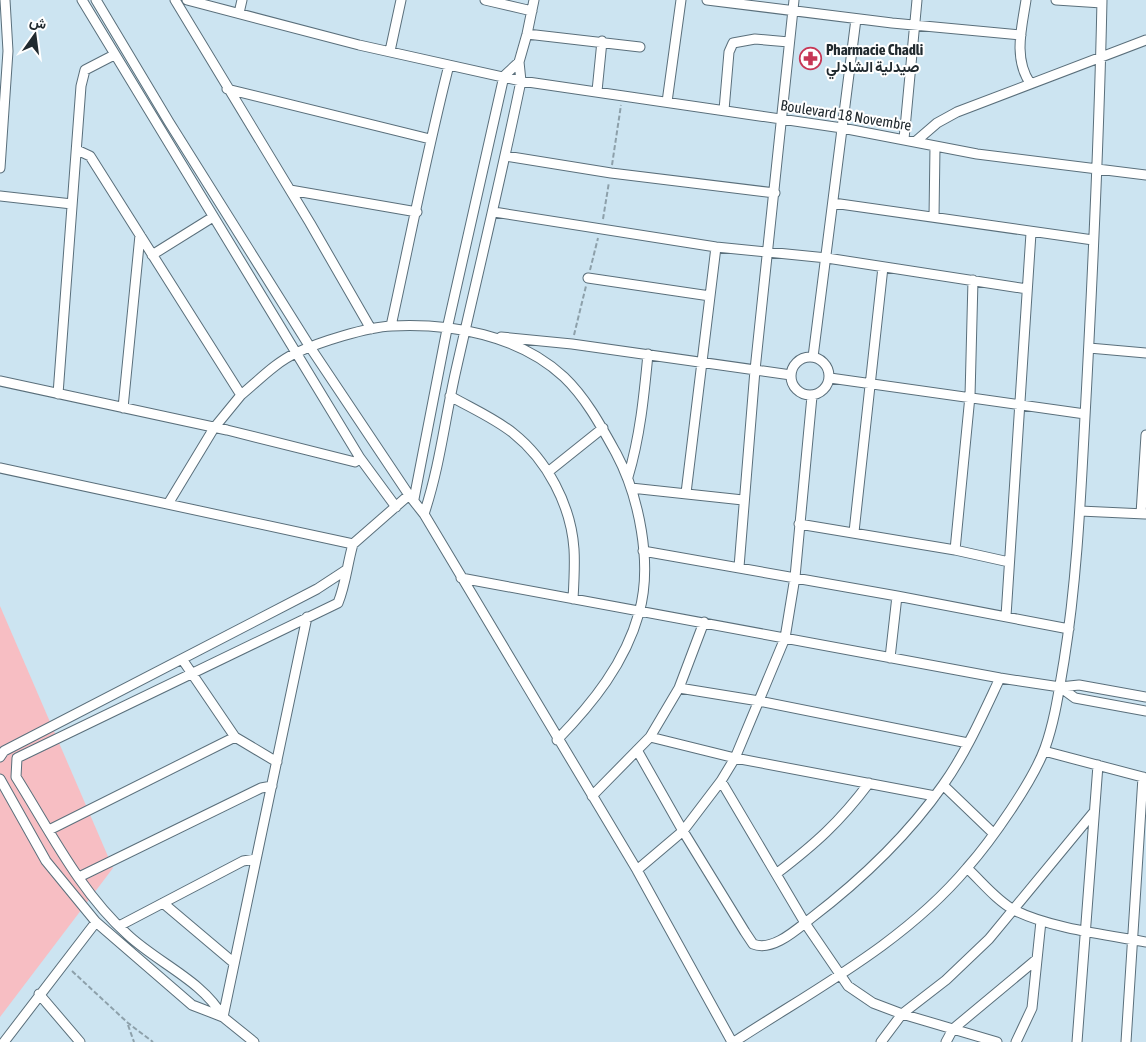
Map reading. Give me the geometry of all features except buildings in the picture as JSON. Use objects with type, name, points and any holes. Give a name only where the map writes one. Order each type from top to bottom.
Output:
[{"type":"street","points":[[0,168],[8,51],[5,0]]},
{"type":"street","points":[[82,0],[360,458],[396,507]]},
{"type":"street","points":[[96,0],[310,347],[424,514],[636,870],[733,1042],[838,974],[865,959],[914,922],[968,868],[1012,807],[1044,751],[1060,687],[1069,629],[1080,511],[1098,168],[1102,2],[1056,0]]},
{"type":"street","points":[[175,0],[227,89],[290,190],[370,329]]},
{"type":"street","name":"Boulevard 18 Novembre","points":[[187,0],[390,51],[521,81],[842,128],[915,142],[946,117],[1030,83],[1146,40]]},
{"type":"street","points":[[239,13],[242,0]]},
{"type":"street","points":[[390,51],[401,0]]},
{"type":"street","points":[[485,0],[532,11]]},
{"type":"street","points":[[424,514],[436,478],[450,396],[506,156],[521,81],[519,62],[534,0]]},
{"type":"street","points":[[667,102],[681,0]]},
{"type":"street","points":[[707,0],[794,5],[856,18],[1021,35]]},
{"type":"street","points":[[904,139],[916,0]]},
{"type":"street","points":[[1026,0],[1021,35],[1022,69],[1030,83]]},
{"type":"street","points":[[739,568],[755,370],[794,5]]},
{"type":"street","points":[[813,358],[856,18]]},
{"type":"street","points":[[527,34],[602,41],[640,47]]},
{"type":"street","points":[[724,110],[729,52],[732,43],[755,39],[789,42]]},
{"type":"street","points":[[597,92],[602,41]]},
{"type":"street","points":[[58,394],[72,204],[85,70],[114,55]]},
{"type":"street","points":[[121,65],[131,58]]},
{"type":"street","points":[[223,1017],[214,1001],[128,935],[78,877],[16,777],[16,761],[17,758],[338,603],[347,581],[346,570],[354,544],[396,507],[411,497],[504,76],[519,62]]},
{"type":"street","points":[[391,326],[417,212],[430,139],[449,65]]},
{"type":"street","points":[[227,89],[430,139]]},
{"type":"street","points":[[915,142],[935,147],[1026,161],[1146,175]]},
{"type":"street","points":[[934,217],[935,147]]},
{"type":"street","points":[[77,150],[90,156],[241,395]]},
{"type":"street","points":[[506,156],[611,173],[775,194]]},
{"type":"street","points":[[290,190],[417,212]]},
{"type":"street","points":[[0,196],[72,204]]},
{"type":"street","points":[[833,203],[1032,233],[1093,240]]},
{"type":"street","points":[[494,212],[716,247],[827,258],[1027,289]]},
{"type":"street","points":[[152,254],[213,217]]},
{"type":"street","points":[[1006,616],[1032,233]]},
{"type":"street","points":[[123,408],[140,235]]},
{"type":"street","points":[[686,493],[716,247]]},
{"type":"street","points":[[854,532],[883,267]]},
{"type":"street","points":[[588,278],[710,296]]},
{"type":"street","points":[[955,550],[970,396],[973,280]]},
{"type":"street","points":[[168,504],[214,428],[241,395],[296,353],[370,329],[391,326],[447,329],[492,337],[648,354],[791,375]]},
{"type":"street","points":[[492,337],[546,362],[565,378],[596,417],[628,477],[643,552],[640,611],[627,648],[587,710],[557,740]]},
{"type":"street","points":[[1089,348],[1146,353]]},
{"type":"street","points":[[628,477],[636,455],[648,354]]},
{"type":"street","points":[[813,358],[824,362],[830,378],[826,388],[812,396],[797,390],[791,375],[798,361],[813,358]]},
{"type":"street","points":[[830,378],[970,396],[1085,414]]},
{"type":"street","points":[[0,382],[214,428],[356,462],[360,458]]},
{"type":"street","points":[[450,396],[511,432],[525,443],[548,472],[560,492],[574,548],[573,599]]},
{"type":"street","points":[[636,870],[683,831],[735,758],[785,638],[795,577],[812,396]]},
{"type":"street","points":[[548,472],[603,428]]},
{"type":"street","points":[[1080,511],[1143,514],[1146,435]]},
{"type":"street","points":[[0,468],[354,544]]},
{"type":"street","points":[[631,488],[743,500]]},
{"type":"street","points":[[799,524],[955,550],[1009,562]]},
{"type":"street","points":[[643,552],[795,577],[1069,629]]},
{"type":"street","points":[[16,761],[0,756],[4,751],[317,589],[346,570]]},
{"type":"street","points":[[461,578],[1000,678],[1060,687],[1079,685],[1146,697]]},
{"type":"street","points":[[890,658],[897,596]]},
{"type":"street","points":[[223,1017],[307,617]]},
{"type":"street","points":[[592,796],[650,737],[679,688],[704,622]]},
{"type":"street","points":[[182,659],[235,737],[277,762]]},
{"type":"street","points":[[637,750],[683,831],[753,944],[767,945],[805,923],[861,879],[907,832],[944,785],[968,743],[1000,678]]},
{"type":"street","points":[[1060,687],[1075,698],[1146,711]]},
{"type":"street","points":[[679,688],[759,701],[968,743]]},
{"type":"street","points":[[49,830],[235,737]]},
{"type":"street","points":[[650,737],[735,758],[935,796]]},
{"type":"street","points":[[1044,751],[1144,778],[1126,1042]]},
{"type":"street","points":[[1077,1042],[1098,765]]},
{"type":"street","points":[[0,779],[46,861],[96,922],[192,1005],[223,1017],[254,1042]]},
{"type":"street","points":[[720,781],[805,923],[838,974],[856,993],[902,1014],[997,1042]]},
{"type":"street","points":[[776,874],[824,837],[848,812],[869,783]]},
{"type":"street","points":[[944,785],[993,834]]},
{"type":"street","points":[[78,877],[261,788],[272,786]]},
{"type":"street","points":[[881,1042],[902,1014],[946,980],[989,938],[1093,813]]},
{"type":"street","points":[[119,926],[243,861],[256,859]]},
{"type":"street","points":[[968,868],[994,895],[1013,909],[1041,921],[1146,942]]},
{"type":"street","points":[[163,903],[234,963]]},
{"type":"street","points":[[1016,1042],[1032,1008],[1041,921]]},
{"type":"street","points":[[4,1042],[63,962],[96,922]]},
{"type":"street","points":[[946,1042],[953,1029],[1037,959]]},
{"type":"street","points":[[39,994],[80,1042]]},
{"type":"path","points":[[63,962],[128,1023],[153,1042]]},
{"type":"path","points":[[128,1023],[134,1042]]},
{"type":"shaded area","points":[[0,606],[113,868],[0,1017]]},
{"type":"place","name":"Pharmacie Chadli صيدلية الشادلي","points":[[810,58]]}]
